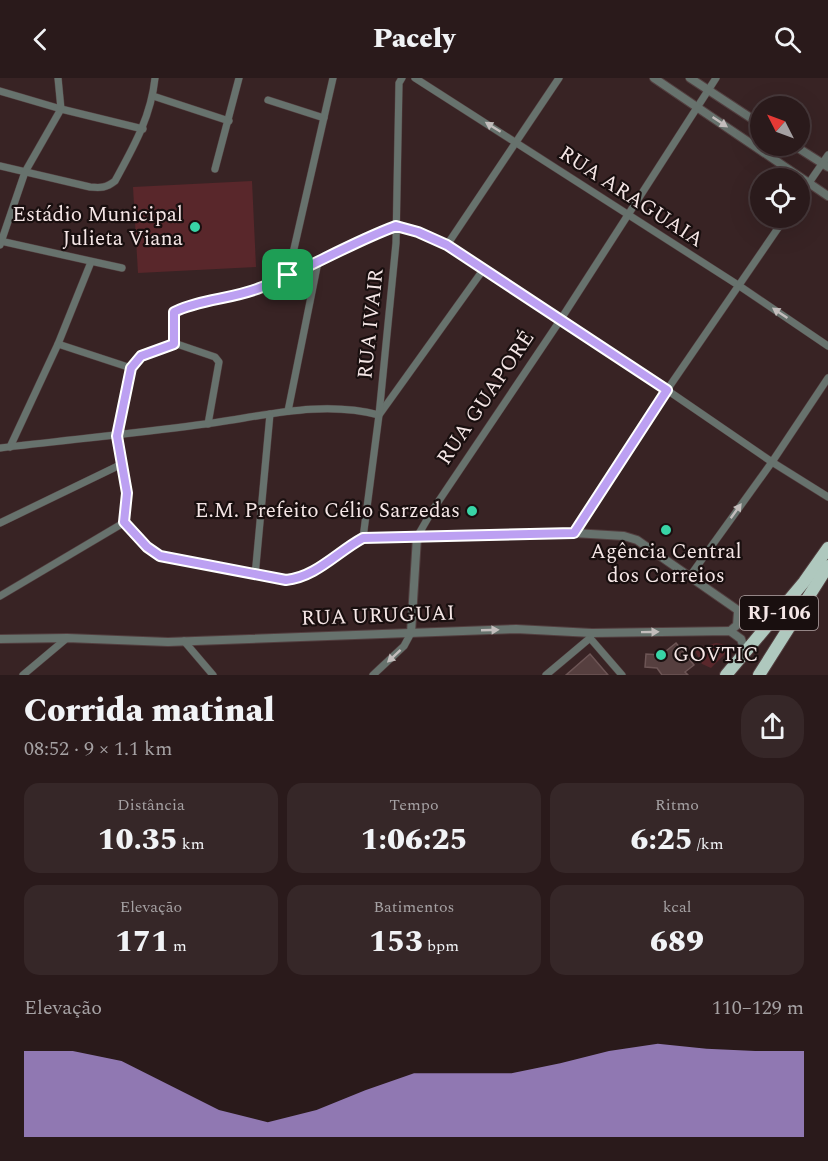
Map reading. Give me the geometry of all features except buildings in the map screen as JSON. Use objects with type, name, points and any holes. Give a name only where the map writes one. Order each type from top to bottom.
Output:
[{"type":"highway","name":"RJ-106","points":[[726,674],[804,582],[828,548]]},
{"type":"highway","name":"RJ-106","points":[[759,675],[828,566]]},
{"type":"highway","points":[[765,629],[771,643],[767,662]]},
{"type":"street","points":[[58,78],[61,109],[25,172],[0,243],[122,268]]},
{"type":"street","points":[[0,166],[90,187],[109,186],[115,181],[143,129],[153,96],[155,78]]},
{"type":"street","points":[[215,169],[239,78]]},
{"type":"street","points":[[288,275],[333,78]]},
{"type":"street","name":"RUA IVAIR","points":[[363,538],[379,415],[396,226],[399,84],[402,78]]},
{"type":"street","name":"RUA ARAGUAIA","points":[[415,78],[738,285],[828,346]]},
{"type":"street","points":[[447,245],[559,78]]},
{"type":"street","points":[[654,78],[786,168]]},
{"type":"street","points":[[690,78],[750,117]]},
{"type":"street","name":"RUA GUAPORÉ","points":[[411,633],[417,537],[716,78]]},
{"type":"street","points":[[0,91],[143,129]]},
{"type":"street","points":[[153,96],[228,121]]},
{"type":"street","points":[[268,100],[324,118]]},
{"type":"street","points":[[810,181],[825,165],[828,155]]},
{"type":"street","points":[[810,156],[825,165]]},
{"type":"street","points":[[810,184],[828,196]]},
{"type":"street","points":[[174,344],[172,314],[176,310],[240,295],[396,226],[418,232],[447,245],[828,497]]},
{"type":"street","points":[[574,533],[667,390],[778,228]]},
{"type":"street","points":[[9,447],[58,344],[91,262]]},
{"type":"street","points":[[288,411],[318,262]]},
{"type":"street","points":[[0,448],[117,436],[288,411],[339,408],[357,409],[379,415],[483,270]]},
{"type":"street","points":[[58,344],[131,368]]},
{"type":"street","points":[[208,424],[219,362],[215,357],[174,344],[141,356],[131,368],[117,436],[127,493],[124,522],[147,547],[160,556],[255,576],[286,580],[310,574],[363,538],[574,533],[615,535],[637,540],[765,629]]},
{"type":"street","points":[[690,576],[772,462],[828,378]]},
{"type":"street","points":[[255,576],[270,414]]},
{"type":"street","points":[[0,523],[122,464]]},
{"type":"street","points":[[0,596],[124,522]]},
{"type":"street","points":[[738,612],[737,625],[730,631],[741,639],[745,651]]},
{"type":"street","name":"RUA URUGUAI","points":[[0,639],[67,638],[168,642],[516,629],[591,635],[730,631]]},
{"type":"street","points":[[373,675],[404,646],[411,633]]},
{"type":"street","points":[[546,675],[591,635],[622,675]]},
{"type":"street","points":[[23,675],[67,638]]},
{"type":"street","points":[[184,640],[208,673]]},
{"type":"shaded area","name":"Estádio Municipal Julieta Viana","points":[[252,181],[256,267],[138,273],[133,187]]},
{"type":"shaded area","points":[[716,643],[733,646],[711,668],[702,664],[694,649]]},
{"type":"place","name":"Estádio Municipal Julieta Viana","points":[[195,227]]},
{"type":"place","name":"E.M. Prefeito Célio Sarzedas","points":[[472,511]]},
{"type":"place","name":"Agência Central dos Correios","points":[[666,530]]},
{"type":"place","name":"GOVTIC","points":[[661,655]]},
{"type":"route","points":[[396,226],[418,232],[447,245],[667,390],[574,533],[363,538],[310,574],[286,580],[255,576],[160,556],[147,547],[124,522],[127,493],[117,436],[131,368],[141,356],[174,344],[172,314],[176,310],[240,295],[288,275],[376,233],[396,226]]}]
